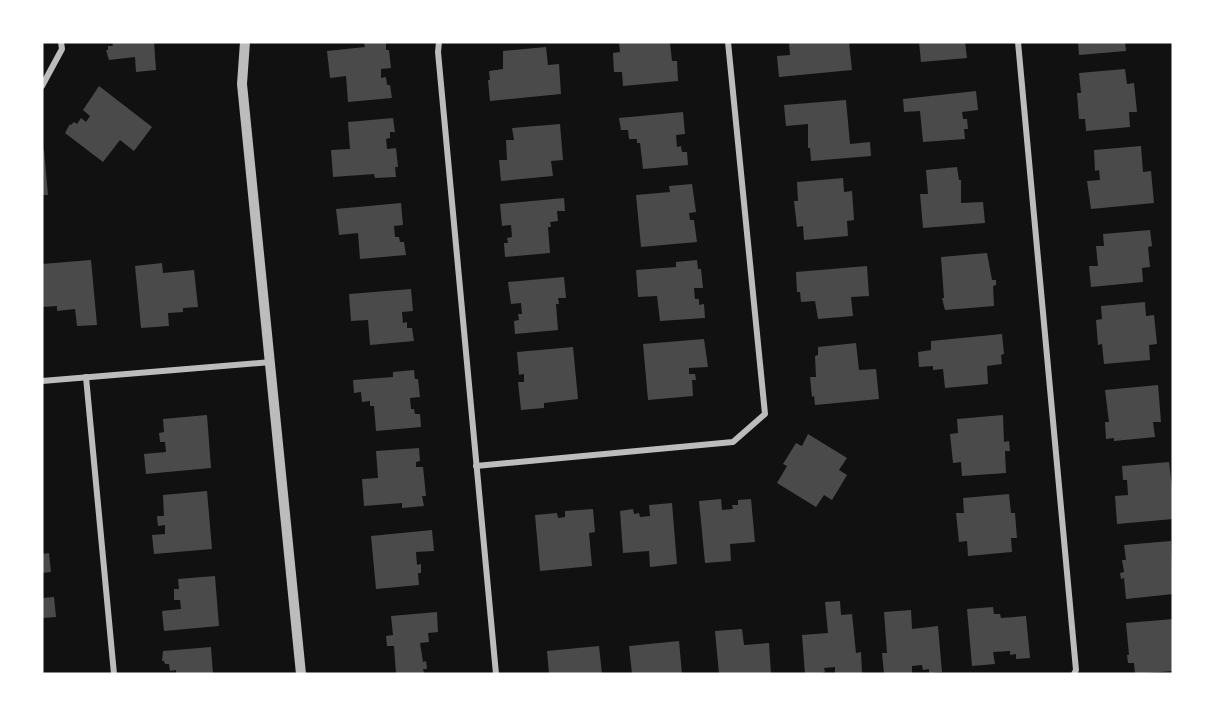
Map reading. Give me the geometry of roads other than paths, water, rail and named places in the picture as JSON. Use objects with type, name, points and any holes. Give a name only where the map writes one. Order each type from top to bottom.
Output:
[{"type":"street","points":[[42,86],[62,49],[61,42]]},
{"type":"street","points":[[245,42],[242,84],[301,674]]},
{"type":"street","points":[[439,42],[438,52],[496,674]]},
{"type":"street","points":[[476,466],[733,442],[765,414],[728,42]]},
{"type":"street","points":[[1018,42],[1075,658],[1074,674]]},
{"type":"street","points":[[42,381],[271,362]]},
{"type":"street","points":[[86,377],[114,674]]}]
